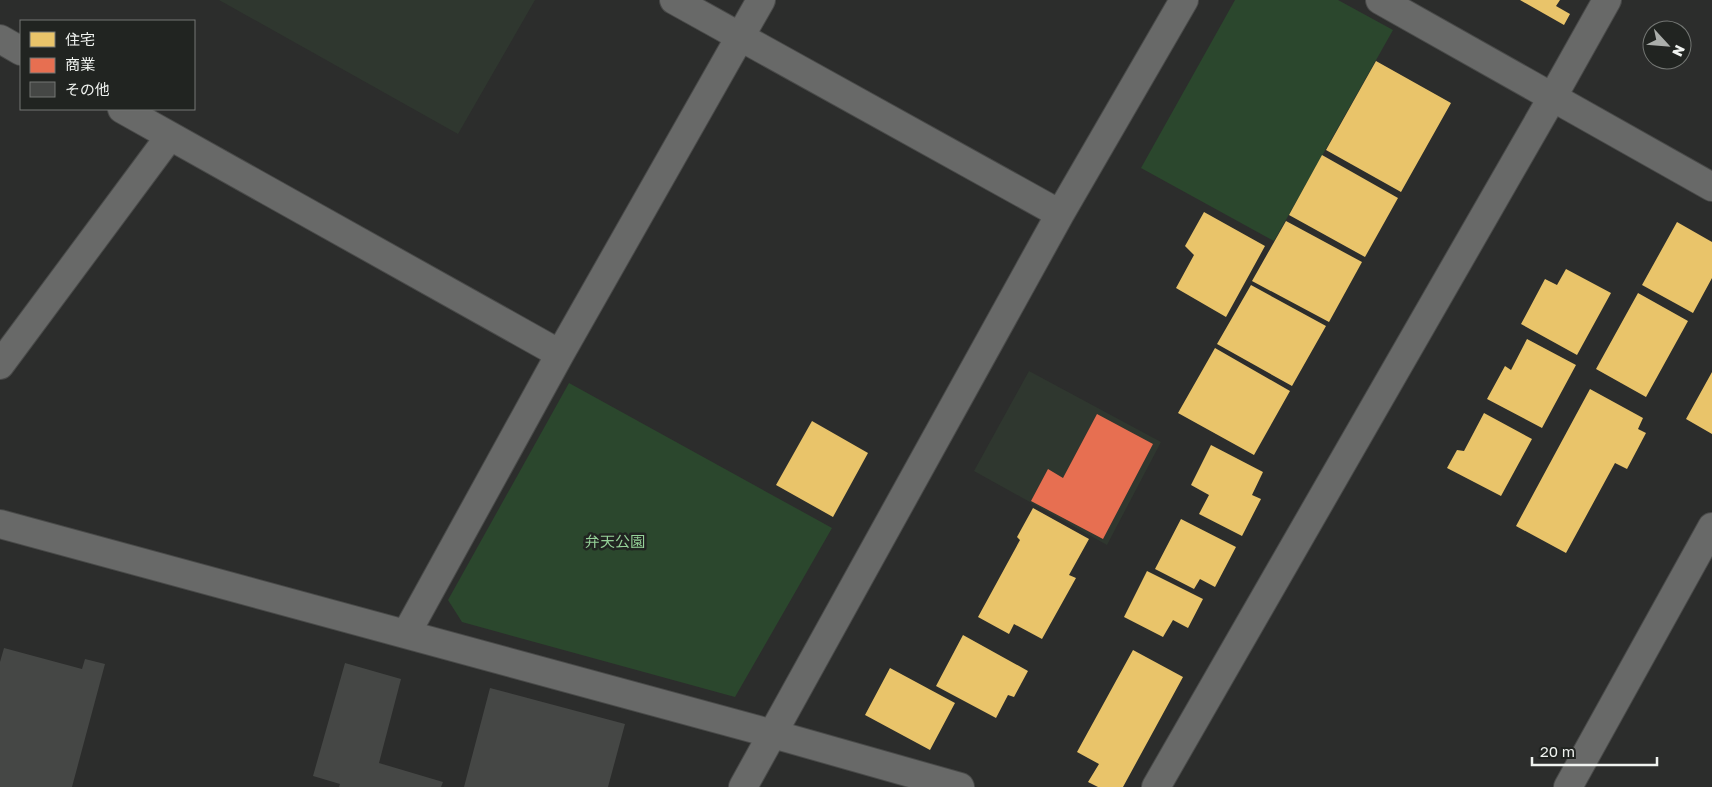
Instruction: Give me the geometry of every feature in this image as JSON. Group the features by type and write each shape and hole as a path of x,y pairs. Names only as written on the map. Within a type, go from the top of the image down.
{"street":[{"path":"674,0 1060,214"},
{"path":"406,634 560,354 761,0"},
{"path":"743,787 1060,214 1184,0"},
{"path":"1380,0 1712,186"},
{"path":"1156,787 1607,0"},
{"path":"0,39 20,50"},
{"path":"124,110 560,354"},
{"path":"0,365 170,136"},
{"path":"0,524 773,734 960,787"},
{"path":"1568,787 1703,562 1712,526"}],"shaded area":[{"path":"219,0 535,0 458,134"},
{"path":"1029,371 1161,442 1107,545 974,471"}],"green space":[{"path":"1235,0 1338,0 1393,30 1274,241 1141,168"},
{"name":"弁天公園","path":"569,383 832,528 735,697 462,622 448,600"}],"building: 住宅":[{"path":"1520,0 1560,0 1556,6 1570,14 1564,25"},
{"path":"1376,61 1451,103 1401,192 1326,150"},
{"path":"1322,155 1398,198 1365,257 1289,215"},
{"path":"1204,212 1265,246 1226,317 1176,288 1194,255 1185,246"},
{"path":"1286,221 1362,262 1329,322 1252,281"},
{"path":"1677,222 1712,242 1712,278 1693,313 1642,285"},
{"path":"1566,269 1611,293 1577,355 1521,324 1545,279 1557,285"},
{"path":"1251,285 1326,326 1292,386 1217,344"},
{"path":"1638,293 1688,321 1646,397 1596,369"},
{"path":"1527,339 1576,365 1542,428 1487,399 1505,366 1511,370"},
{"path":"1215,348 1290,391 1254,455 1178,413"},
{"path":"1712,372 1712,434 1686,419"},
{"path":"1590,389 1643,418 1638,429 1646,433 1627,469 1615,463 1566,553 1516,526"},
{"path":"1484,413 1532,439 1501,496 1447,468 1457,450 1464,451"},
{"path":"812,421 868,453 833,517 776,485"},
{"path":"1211,445 1263,472 1252,495 1261,499 1242,536 1199,514 1209,495 1191,485"},
{"path":"1033,508 1089,539 1069,575 1076,578 1042,639 1014,624 1009,634 978,617 1020,540 1017,537"},
{"path":"1181,519 1236,547 1215,587 1200,579 1194,589 1155,569"},
{"path":"1147,571 1203,599 1188,628 1173,620 1163,637 1124,617"},
{"path":"963,635 1028,671 1014,697 1008,695 996,718 936,686"},
{"path":"1133,650 1183,677 1123,787 1098,787 1088,782 1099,764 1077,752"},
{"path":"890,668 955,703 930,750 865,715"}],"building: 商業":[{"path":"1097,414 1153,444 1103,539 1031,501 1048,469 1063,478"}],"building: その他":[{"path":"4,648 82,669 85,659 105,664 72,787 0,787 0,662"},
{"path":"345,663 401,679 379,763 443,782 441,787 339,787 340,784 313,776"},
{"path":"490,688 625,724 608,787 464,787"}]}
